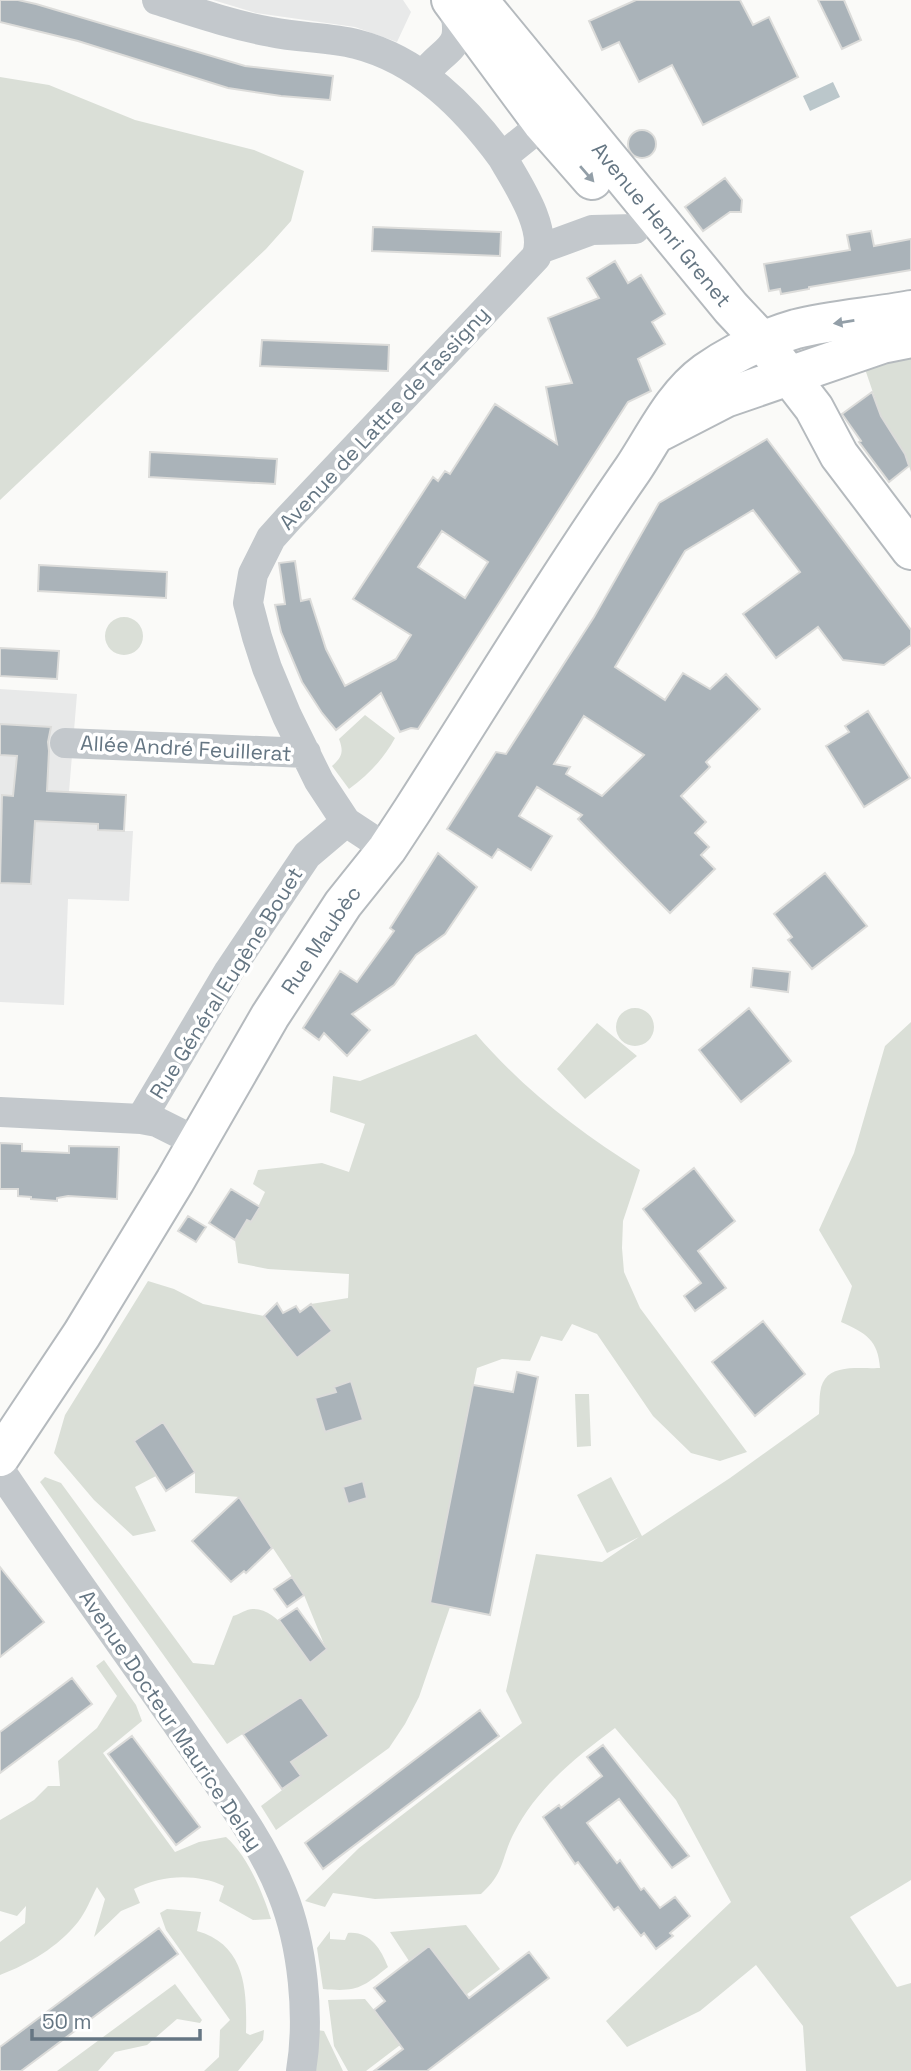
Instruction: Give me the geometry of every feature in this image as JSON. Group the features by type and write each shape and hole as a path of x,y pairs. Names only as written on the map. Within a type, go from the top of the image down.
{"main road":[{"name":"Avenue Henri Grenet","path":"460,1 554,115 731,308 751,347"},
{"name":"Avenue Henri Grenet","path":"554,115 635,229 751,347"},
{"name":"Rue Maubèc","path":"0,1457 82,1334 270,1016 343,904 387,849 674,404 704,373 751,347 797,329 911,310"},
{"name":"Rue Maubèc","path":"657,433 725,398 881,344 911,338"},
{"path":"751,347 778,381 796,422 839,455 911,550"}],"street":[{"path":"157,0 237,25 355,44 383,53 424,75 448,94 502,157 532,213 540,249 592,230 635,229"},
{"path":"424,75 450,51 458,36 460,1"},
{"path":"502,157 554,115"},
{"name":"Avenue de Lattre de Tassigny","path":"387,849 346,822 319,781 287,716 267,667 248,603 253,575 271,538 536,257 540,249"},
{"name":"Allée André Feuillerat","path":"65,743 306,753"},
{"name":"Rue Général Eugène Bouet","path":"141,1119 224,980 307,855 346,822"},
{"path":"0,1112 141,1119 157,1122 197,1142"},
{"name":"Avenue Docteur Maurice Delay","path":"0,1470 183,1732 259,1847 282,1894 293,1925 304,2020 305,2045 301,2071"}],"shaded area":[{"path":"213,0 403,0 411,12 397,42 355,27 256,13"},
{"path":"0,77 49,85 135,120 254,150 304,171 291,221 266,249 0,500"},
{"path":"833,82 840,97 810,111 803,96"},
{"path":"911,348 911,472 905,454 881,416 865,369"},
{"path":"124,617 137,623 143,636 137,649 124,655 111,649 105,636 111,623"},
{"path":"0,689 77,694 69,792 126,795 124,831 133,831 129,901 68,899 64,1005 0,1002"},
{"path":"365,715 395,738 375,766 349,789 332,766 341,754 339,739"},
{"path":"635,1008 649,1013 654,1027 649,1041 635,1046 621,1041 616,1027 621,1013"},
{"path":"911,1022 911,1880 850,1917 897,1987 911,1983 911,2071 806,2071 803,2026 756,1965 700,2011 627,2047 606,2021 731,1902 676,1800 615,1728 558,1775 534,1802 514,1833 495,1879 481,1894 375,1899 333,1893 325,1907 305,1901 359,1848 522,1723 506,1691 536,1554 602,1562 639,1537 607,1553 577,1495 611,1477 642,1536 730,1478 819,1414 821,1387 830,1374 843,1369 880,1368 877,1351 869,1339 841,1322 852,1286 819,1230 854,1153 885,1046"},
{"path":"597,1023 637,1056 585,1099 557,1069"},
{"path":"476,1034 532,1091 595,1140 640,1170 623,1221 624,1272 640,1308 747,1452 720,1461 691,1453 653,1416 597,1334 572,1324 562,1341 541,1336 530,1361 502,1359 477,1368 430,1602 450,1607 419,1697 389,1748 276,1830 261,1806 301,1776 291,1762 329,1735 301,1697 227,1744 40,1482 45,1477 61,1483 193,1663 214,1665 233,1616 252,1609 272,1615 293,1638 310,1663 326,1649 304,1595 239,1497 195,1493 195,1472 163,1422 134,1441 156,1476 135,1487 156,1531 133,1536 94,1500 54,1453 65,1415 148,1281 174,1289 203,1304 264,1316 297,1357 311,1304 348,1298 349,1274 268,1269 238,1263 235,1240 247,1220 251,1222 265,1192 253,1184 258,1170 322,1163 349,1172 365,1124 330,1112 333,1076 360,1081"},
{"path":"575,1394 589,1394 591,1446 577,1447"},
{"path":"104,1660 136,1705 142,1721 103,1753 175,1852 199,1842 226,1837 247,1864 259,1886 271,1919 253,1920 219,1901 224,1886 202,1879 167,1878 134,1889 140,1903 121,1911 94,1937 105,1899 97,1887 81,1918 70,1931 32,1960 0,1975 0,1942 25,1923 26,1906 17,1916 0,1911 0,1820 34,1800 48,1786 60,1786 58,1761 97,1728 117,1696 96,1666"},
{"path":"167,1909 201,1912 197,1931 225,1947 240,1971 246,2001 246,2033 250,2035 264,2030 263,2040 238,2071 204,2071 219,2057 220,2030 230,2020 166,1930 160,1913"},
{"path":"466,1925 500,1969 366,2071 348,2071 334,2046 328,2000 365,1999 384,2022 449,1972 429,1946 409,1961 390,1932"},
{"path":"330,1931 330,1939 345,1940 348,1933 368,1938 374,1942 388,1967 358,1987 344,1990 323,1989 317,1948"},
{"path":"175,1984 202,2020 200,2023 177,2019 147,2045 115,2052 98,2071 57,2071"},
{"path":"317,2030 324,2031 343,2071 316,2071"}],"building":[{"path":"0,0 36,4 245,66 333,76 330,100 228,88 78,41 0,22"},
{"path":"636,0 740,0 753,25 769,17 798,77 703,125 672,65 639,82 619,42 602,50 589,21"},
{"path":"818,0 844,0 861,40 842,49"},
{"path":"642,130 652,134 656,144 652,154 642,158 632,154 628,144 632,134"},
{"path":"725,178 742,200 741,212 730,212 703,231 685,207"},
{"path":"373,227 501,232 500,256 372,251"},
{"path":"871,231 874,246 911,239 911,270 781,294 780,289 769,291 764,264 850,250 847,235"},
{"path":"615,261 628,283 641,275 665,314 652,322 665,344 638,359 651,391 628,402 418,729 411,728 400,732 381,693 336,730 302,682 281,632 275,605 285,604 279,563 295,561 301,601 310,599 326,649 345,686 396,659 411,635 353,599 433,477 438,481 445,471 450,474 495,404 557,444 546,387 572,383 548,318 599,298 587,278","holes":["442,531 488,562 465,598 418,567"]},
{"path":"262,340 389,345 388,371 260,366"},
{"path":"872,392 881,416 905,454 909,466 889,482 842,414"},
{"path":"767,439 911,630 911,645 884,665 843,660 818,627 776,658 743,614 800,572 753,510 685,551 615,667 665,700 683,673 710,689 726,674 760,709 706,762 710,767 681,796 706,822 695,833 709,847 701,855 715,869 670,913 578,819 582,815 537,787 519,816 552,836 531,870 498,849 492,858 447,829 496,752 506,754 594,617 659,503","holes":["584,716 644,755 602,796 566,774 570,767 554,764"]},
{"path":"150,452 277,459 275,484 149,477"},
{"path":"39,565 167,572 166,598 38,591"},
{"path":"0,648 59,651 57,679 0,676"},
{"path":"868,711 910,778 864,807 826,746 849,732 845,726"},
{"path":"0,724 51,727 47,791 126,795 124,831 98,830 98,824 35,821 31,884 0,883 2,795 13,796 17,756 0,755"},
{"path":"438,853 477,887 445,934 416,955 394,985 352,1014 370,1030 347,1056 324,1033 319,1040 303,1028 340,971 357,982 394,931 390,928"},
{"path":"825,873 867,926 812,969 788,940 792,937 774,914"},
{"path":"753,968 790,972 788,992 751,987"},
{"path":"749,1008 791,1061 741,1102 699,1050"},
{"path":"0,1143 22,1144 22,1151 69,1153 69,1146 119,1147 117,1199 68,1196 57,1198 57,1201 31,1199 18,1196 18,1189 0,1189"},
{"path":"694,1168 735,1221 698,1251 726,1288 695,1311 684,1296 701,1283 643,1209"},
{"path":"231,1189 260,1207 251,1222 247,1220 235,1240 209,1223"},
{"path":"188,1216 206,1227 196,1242 178,1231"},
{"path":"277,1303 283,1313 296,1306 300,1312 311,1304 332,1331 297,1358 264,1316"},
{"path":"763,1321 805,1374 755,1416 712,1362"},
{"path":"517,1372 538,1377 490,1615 430,1603 473,1385 513,1392"},
{"path":"351,1381 363,1420 325,1432 315,1398 336,1392 334,1387"},
{"path":"163,1422 195,1472 166,1491 134,1441"},
{"path":"363,1481 367,1498 348,1504 343,1487"},
{"path":"239,1497 272,1548 246,1573 244,1571 231,1582 192,1541"},
{"path":"0,1567 44,1622 0,1657"},
{"path":"292,1577 304,1595 287,1607 274,1589"},
{"path":"297,1608 327,1649 310,1663 279,1620"},
{"path":"72,1678 92,1704 0,1773 0,1732"},
{"path":"301,1697 329,1736 291,1762 301,1776 282,1789 243,1734"},
{"path":"480,1710 499,1736 323,1869 305,1843"},
{"path":"132,1736 200,1827 176,1845 108,1754"},
{"path":"603,1745 689,1856 672,1868 619,1799 587,1823 617,1863 620,1860 641,1890 644,1888 660,1908 675,1897 690,1916 670,1933 673,1936 656,1949 644,1933 641,1936 618,1907 614,1910 578,1862 575,1864 543,1817 559,1805 561,1808 602,1776 587,1757"},
{"path":"159,1928 178,1954 21,2071 0,2071 0,2047"},
{"path":"429,1946 469,1998 529,1952 549,1978 427,2071 374,2071 403,2049 374,2010 385,2001 374,1988"}]}
